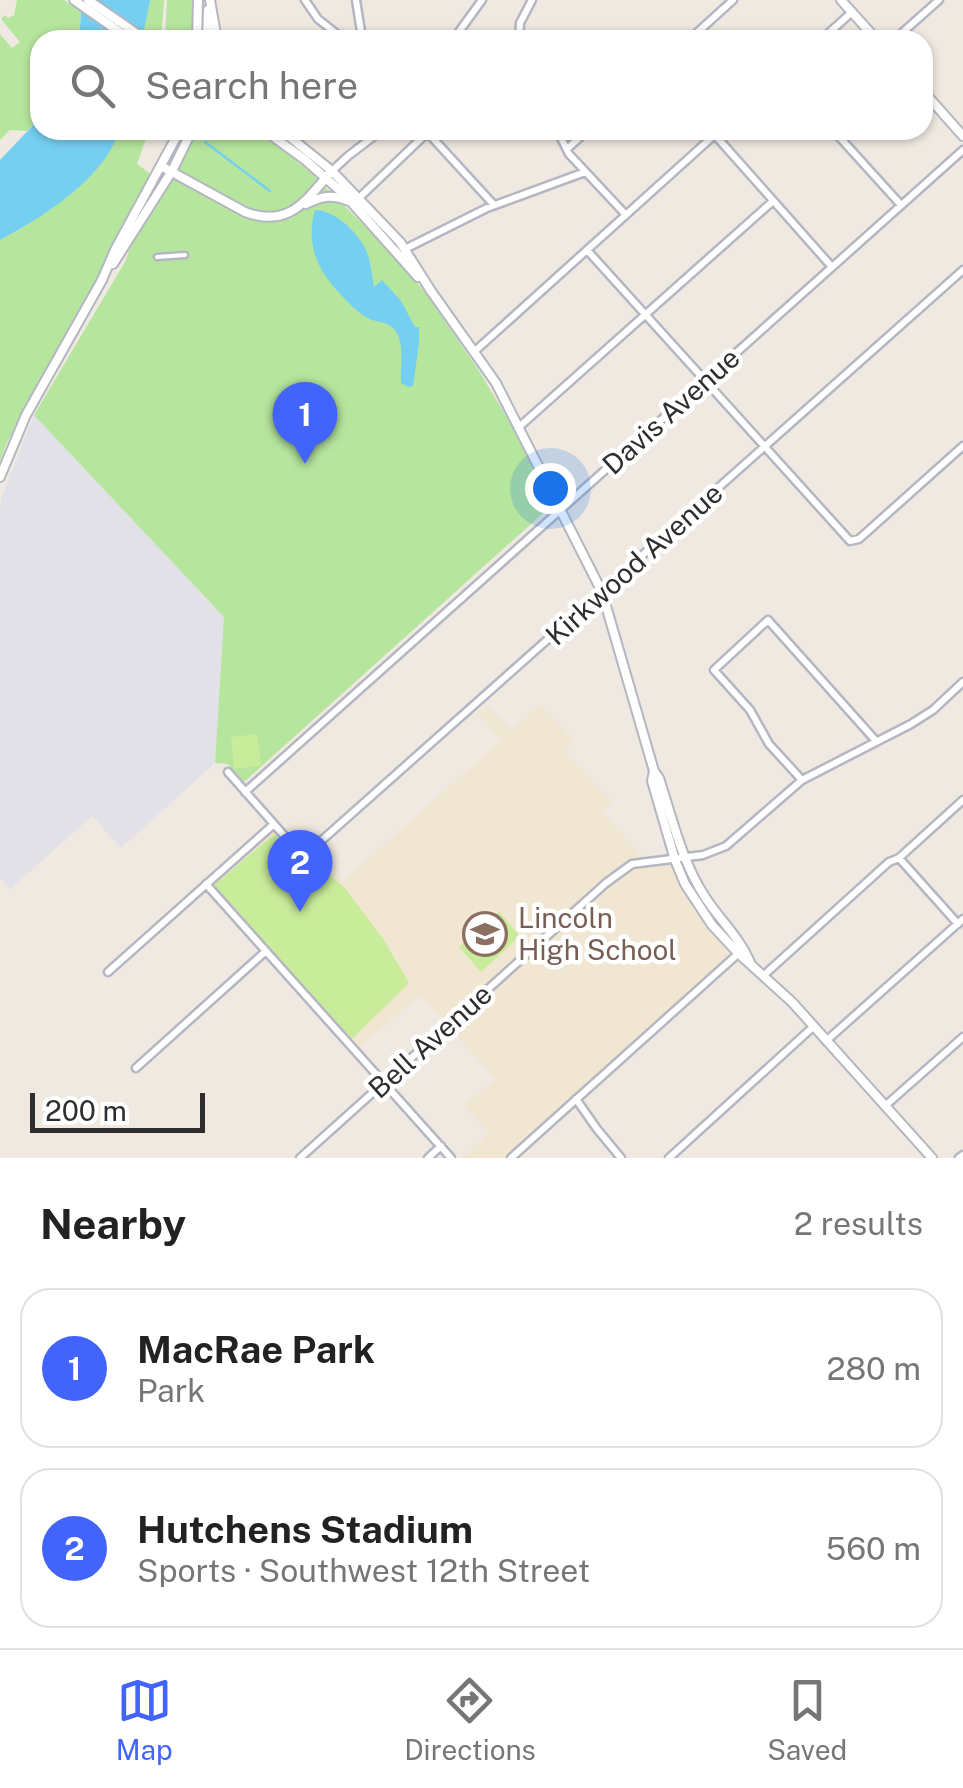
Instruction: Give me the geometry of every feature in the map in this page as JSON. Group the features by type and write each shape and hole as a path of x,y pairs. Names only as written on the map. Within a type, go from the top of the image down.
{"main road":[{"path":"74,0 117,30"},
{"path":"88,0 132,30"},
{"path":"197,30 198,0"},
{"path":"208,30 209,0"},
{"path":"209,0 215,30"},
{"path":"841,0 868,30"},
{"path":"933,102 963,136"},
{"path":"102,280 175,140"},
{"path":"0,477 26,415 187,140"},
{"path":"279,140 360,197 406,249 431,291"},
{"path":"293,140 362,213"},
{"path":"161,166 253,215 274,216 318,198 337,196 352,202 431,291 496,383 602,592 654,771 652,781 698,905 712,925 814,1026 932,1158"},
{"path":"302,206 329,174"}],"street":[{"path":"305,0 330,30"},
{"path":"356,0 361,30"},
{"path":"460,30 482,0"},
{"path":"520,30 532,0"},
{"path":"699,30 733,0"},
{"path":"905,30 939,0"},
{"path":"832,30 852,12"},
{"path":"329,174 370,140"},
{"path":"360,197 420,140"},
{"path":"437,140 494,205"},
{"path":"562,140 566,150 626,215"},
{"path":"566,150 577,140"},
{"path":"475,350 709,140"},
{"path":"723,140 832,267"},
{"path":"842,140 901,205"},
{"name":"Davis Avenue","path":"244,792 963,150"},
{"path":"406,249 494,205 585,172"},
{"path":"519,427 773,201"},
{"path":"587,250 850,541 859,539 963,446"},
{"path":"157,258 185,255"},
{"name":"Kirkwood Avenue","path":"274,824 303,857 963,270"},
{"path":"802,780 770,744 750,710 714,670 768,620 876,742"},
{"name":"Bell Avenue","path":"300,1158 606,882 632,864 680,859 726,846 802,780 933,710 963,682"},
{"path":"108,972 274,824 228,772"},
{"path":"764,975 963,800"},
{"path":"826,1040 960,921 898,858"},
{"path":"206,884 452,1158"},
{"path":"136,1068 266,951"},
{"path":"511,1158 741,951"},
{"path":"669,1158 814,1026"},
{"path":"885,1106 963,1037"},
{"path":"576,1099 621,1158"},
{"path":"428,1158 441,1146"}],"shaded area":[{"path":"34,415 224,617 215,763 121,848 92,816 10,889 0,878 0,509"},
{"name":"Lincoln High School","path":"540,704 575,741 564,751 612,801 602,812 647,862 675,860 685,884 738,953 552,1121 504,1158 462,1158 489,1133 464,1105 496,1079 420,995 359,1047 206,884 274,824 304,867 318,855 343,881 501,741 478,713 487,705 512,730"}],"green space":[{"path":"17,0 64,0 81,12 80,30 30,30 30,128 10,130 0,140 0,34 12,48 20,42 1,19 14,15"},
{"path":"150,0 164,0 162,30 143,30"},
{"path":"167,0 194,0 193,30 166,30"},
{"path":"115,140 145,140 137,164 152,175 0,461 0,239 78,188"},
{"path":"190,140 268,140 312,174 425,292 509,421 551,506 244,782 228,764 215,763 224,617 34,415"},
{"path":"257,734 261,766 234,769 231,737"},
{"path":"274,834 304,865 311,859 344,887 382,937 409,983 351,1040 213,886"},
{"path":"499,912 520,936 481,972 459,947"}],"water":[{"path":"82,0 150,0 144,30 80,30"},
{"path":"30,128 30,140 115,140 101,164 70,195 0,240 0,160"},
{"path":"315,210 331,214 354,232 368,255 374,287 382,280 401,301 415,327 419,327 413,386 401,383 401,346 395,330 356,310 320,267 312,235"}],"waterway":[{"path":"205,142 270,191"}],"place":[{"name":"MacRae Park","path":"305,464"},
{"name":"Hutchens Stadium","path":"300,912"},
{"name":"Lincoln High School","path":"485,934"}]}
